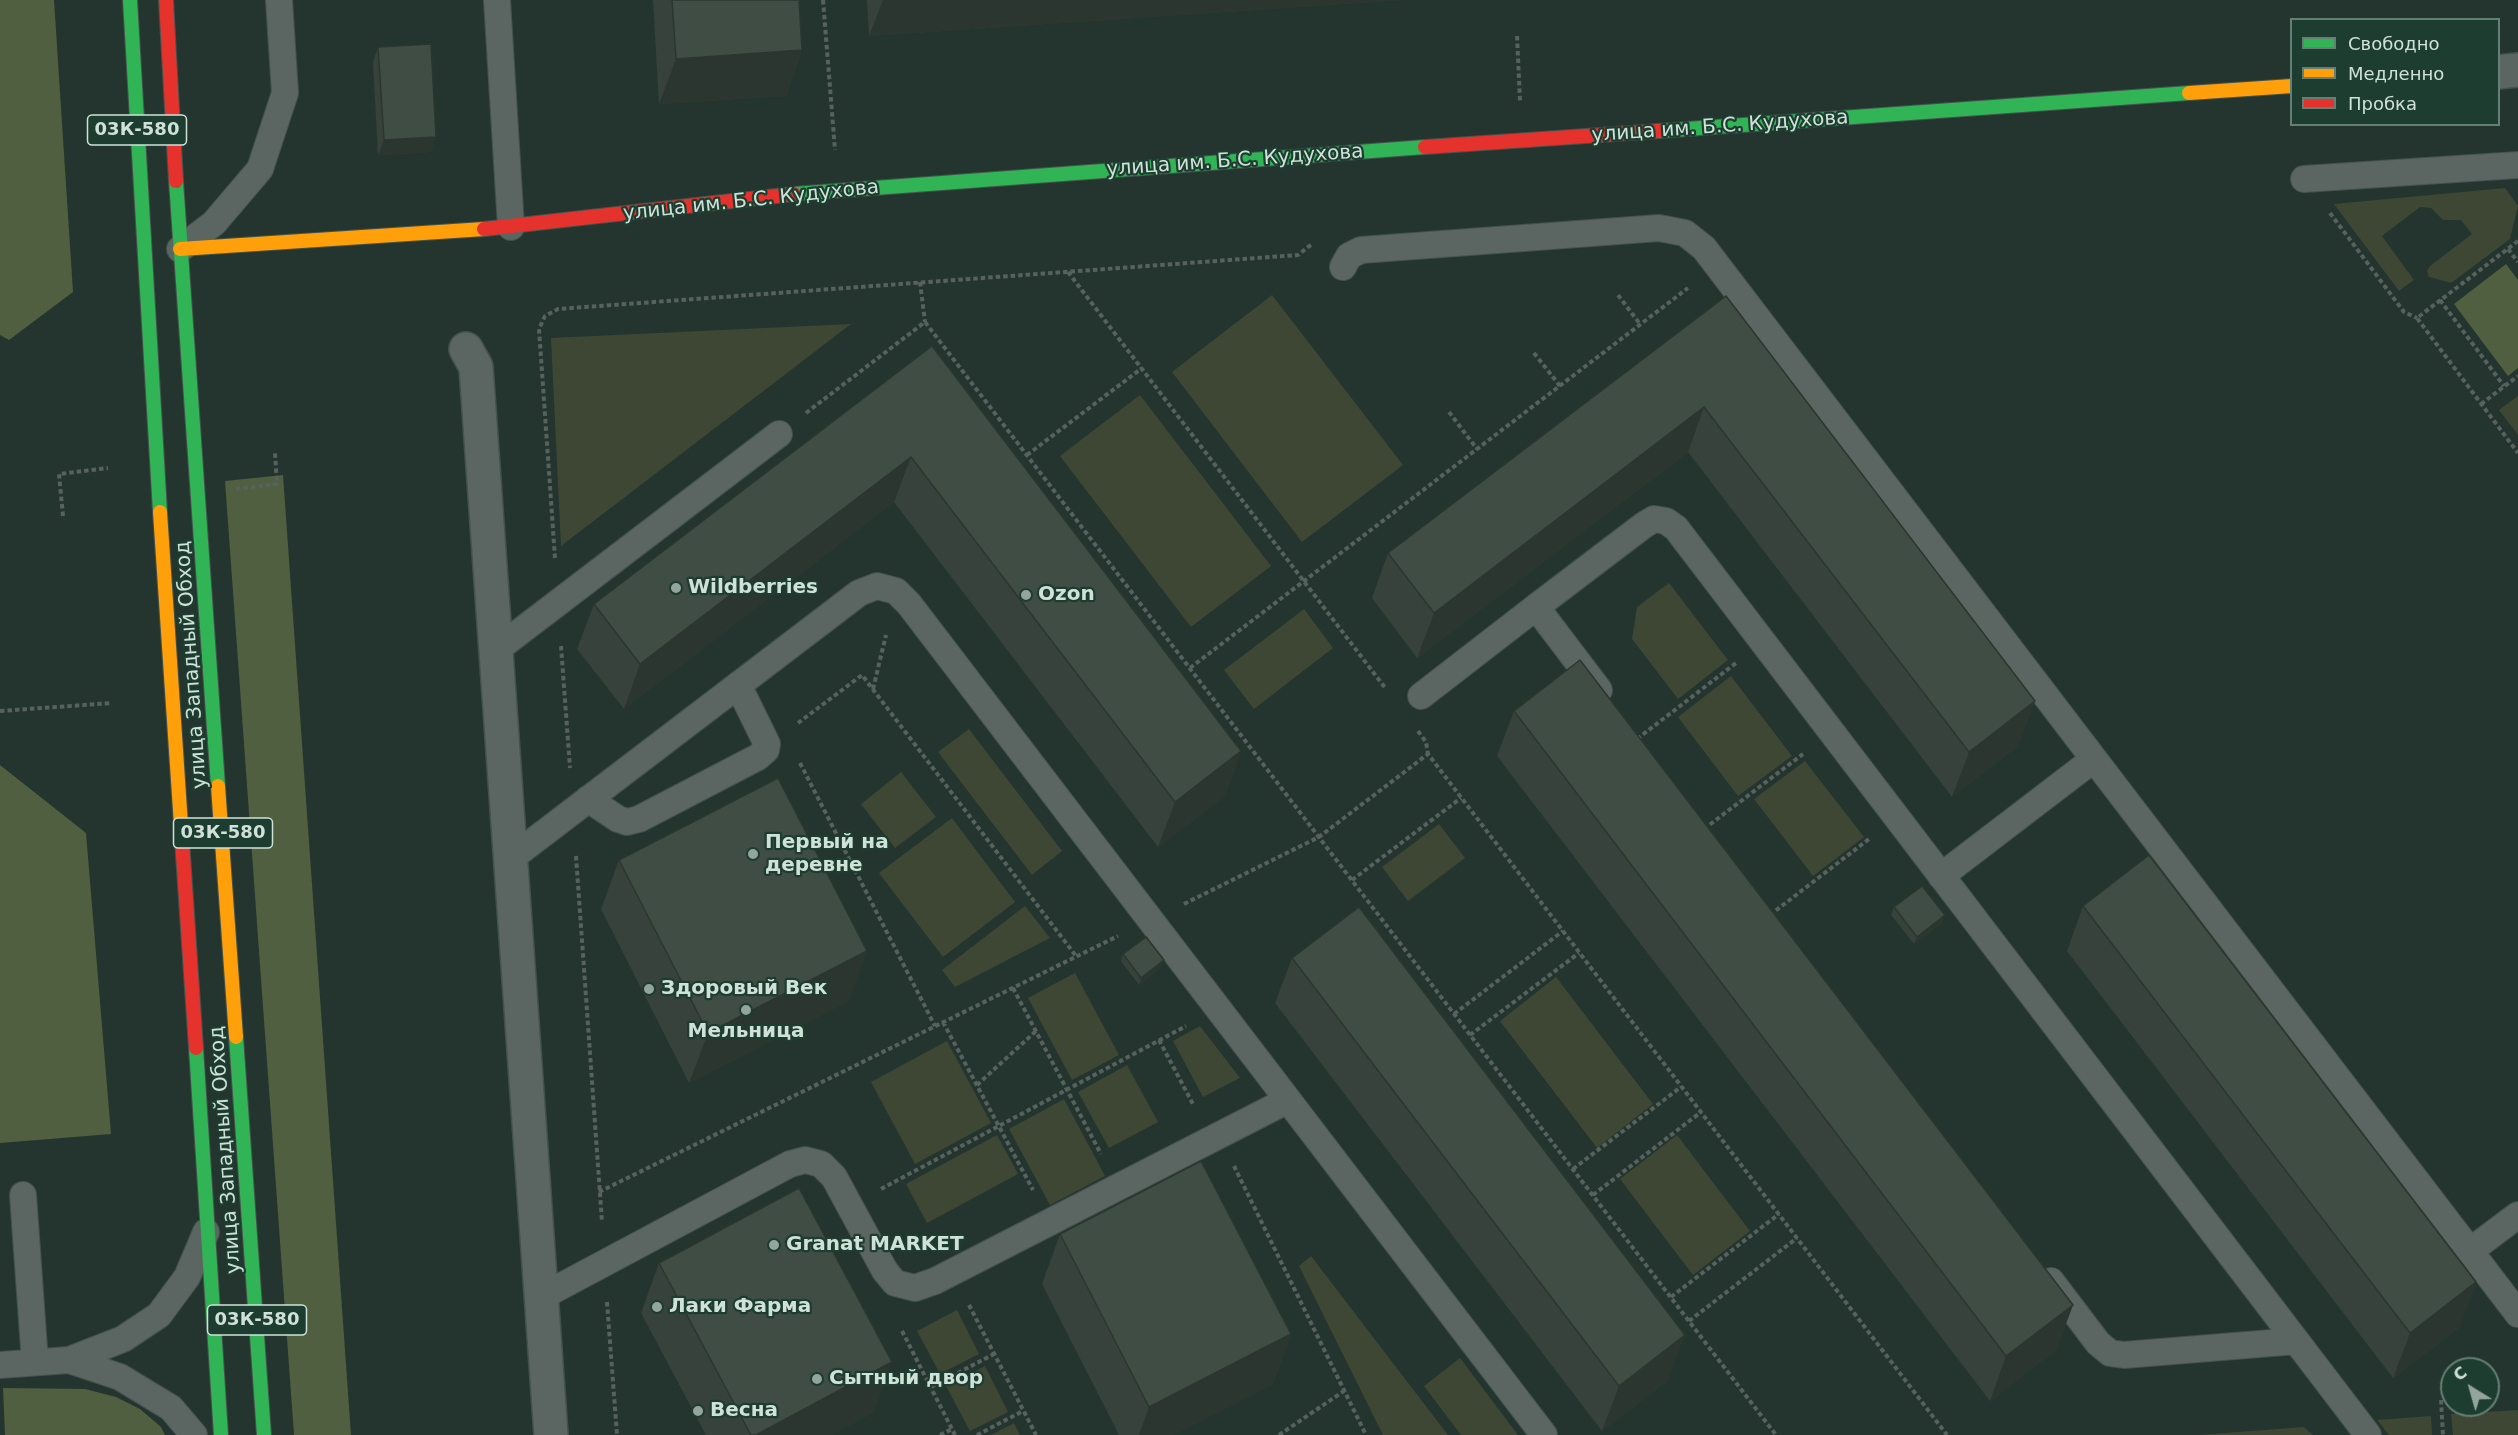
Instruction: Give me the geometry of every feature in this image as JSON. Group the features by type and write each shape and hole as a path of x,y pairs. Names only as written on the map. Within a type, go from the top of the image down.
{"main road":[{"name":"улица Западный Обход","path":"130,0 155,439 221,1435"},
{"name":"улица Западный Обход","path":"166,0 180,249 264,1435"},
{"name":"улица им. Б.С. Кудухова","path":"180,249 511,227 838,189 2290,86"}],"street":[{"path":"2500,72 2518,70"},
{"path":"466,349 476,367 551,1435"}],"lane":[{"path":"180,249 214,223 260,169 285,93 279,0"},
{"path":"497,0 511,227"},
{"path":"2304,179 2518,165"},
{"path":"1343,267 1349,256 1361,250 1659,228 1685,233 1704,248 2518,1314"},
{"path":"496,650 779,434"},
{"path":"1421,696 1644,525 1654,519 1666,521 1676,528 2368,1435"},
{"path":"510,859 859,593 877,586 897,591 1544,1435"},
{"path":"1536,607 1616,711"},
{"path":"738,685 767,744 775,740"},
{"path":"580,805 627,822 639,819 758,757 775,740"},
{"path":"1941,876 2094,759"},
{"path":"541,1298 790,1164 805,1160 821,1164 834,1177 885,1271 895,1283 915,1288 934,1281 1288,1100"},
{"path":"23,1195 35,1362"},
{"path":"2470,1251 2518,1215"},
{"path":"0,1365 69,1360 123,1339 159,1315 187,1277 206,1231"},
{"path":"2036,1262 2098,1343 2110,1353 2124,1355 2296,1341"},
{"path":"69,1360 120,1377 171,1408 194,1435"}],"path":[{"path":"823,0 838,189"},
{"path":"1517,36 1521,141"},
{"path":"2304,179 2404,312 2417,318 2518,453"},
{"path":"617,1435 599,1192 580,805 558,602 539,329 545,316 558,309 1298,255 1317,240"},
{"path":"2417,318 2518,241"},
{"path":"2508,249 2518,262"},
{"path":"1190,668 1718,266"},
{"path":"1068,272 1393,698"},
{"path":"920,282 925,322 1776,1435"},
{"path":"1618,295 1640,324"},
{"path":"2440,300 2504,386"},
{"path":"779,434 925,322"},
{"path":"1534,353 1560,386"},
{"path":"1027,455 1142,368"},
{"path":"2481,404 2518,376"},
{"path":"1449,412 1477,449"},
{"path":"234,489 277,484 275,453"},
{"path":"63,516 59,474 108,468"},
{"path":"873,690 897,591"},
{"path":"1629,745 1763,643"},
{"path":"935,1026 775,740 862,675 1077,956"},
{"path":"0,711 112,703"},
{"path":"1414,726 1426,742 1428,754 1461,798 1947,1435"},
{"path":"1697,834 1831,732"},
{"path":"599,1192 1319,837 1428,754"},
{"path":"1352,880 1461,798"},
{"path":"1763,920 1897,818"},
{"path":"1454,1014 1563,931"},
{"path":"1470,1035 1579,953"},
{"path":"1013,988 1119,1186"},
{"path":"849,1206 1218,1008"},
{"path":"943,1022 1050,1222"},
{"path":"977,1085 1036,1031"},
{"path":"1159,1040 1212,1139"},
{"path":"1573,1169 1681,1087"},
{"path":"1593,1195 1701,1112"},
{"path":"1232,1161 1366,1435"},
{"path":"1671,1297 1779,1214"},
{"path":"1689,1321 1797,1238"},
{"path":"965,1298 1036,1435"},
{"path":"902,1331 955,1435"},
{"path":"931,1387 994,1354"},
{"path":"1279,1435 1344,1390"},
{"path":"977,1435 1023,1412"},
{"path":"2442,1417 2444,1435"},
{"path":"940,1435 952,1429"}],"green space":[{"path":"0,0 54,0 73,292 9,340 0,335"},
{"path":"2505,188 2518,206 2510,239 2451,283 2429,277 2427,271 2430,266 2472,234 2461,220 2443,220 2431,208 2420,207 2382,236 2414,280 2399,291 2334,204"},
{"path":"2506,264 2518,280 2518,368 2508,376 2454,304"},
{"path":"1272,295 1403,465 1302,542 1172,372"},
{"path":"851,324 561,546 551,338"},
{"path":"1140,395 1271,566 1191,627 1060,456"},
{"path":"2518,396 2518,435 2499,410"},
{"path":"283,475 351,1435 294,1435 225,481"},
{"path":"1669,583 1728,660 1678,699 1632,639 1637,607"},
{"path":"1304,609 1333,648 1254,709 1224,670"},
{"path":"1731,676 1792,756 1738,796 1678,717"},
{"path":"969,729 1062,851 1032,875 938,752"},
{"path":"1805,761 1864,837 1813,876 1754,799"},
{"path":"0,765 86,833 111,1134 0,1143"},
{"path":"901,772 936,817 895,848 861,804"},
{"path":"952,818 1015,902 943,957 879,873"},
{"path":"1439,824 1465,858 1408,901 1382,867"},
{"path":"1025,906 1050,938 955,987 942,970"},
{"path":"1075,973 1119,1055 1072,1080 1028,998"},
{"path":"1556,977 1653,1104 1597,1148 1500,1021"},
{"path":"1200,1026 1240,1078 1203,1097 1173,1041"},
{"path":"947,1041 991,1123 915,1164 871,1082"},
{"path":"1127,1065 1158,1122 1109,1148 1078,1092"},
{"path":"1064,1099 1105,1176 1050,1205 1009,1129"},
{"path":"997,1135 1018,1174 927,1223 906,1184"},
{"path":"1677,1135 1750,1231 1693,1275 1620,1179"},
{"path":"1311,1256 1448,1435 1383,1435 1299,1266"},
{"path":"957,1310 979,1354 940,1374 917,1331"},
{"path":"1460,1358 1518,1435 1461,1435 1424,1386"},
{"path":"985,1366 1008,1412 970,1431 946,1386"},
{"path":"3,1388 85,1389 116,1397 140,1409 161,1427 165,1435 5,1435"},
{"path":"2518,1410 2518,1435 2453,1435 2451,1417 2500,1417 2500,1411"},
{"path":"2431,1416 2432,1435 2389,1435 2377,1420"},
{"path":"1014,1423 1020,1435 991,1435"},
{"path":"2304,1427 2313,1435 2199,1435"}],"building":[{"path":"672,0 799,0 802,50 676,59"},
{"path":"431,44 436,137 384,140 378,47"},
{"path":"1726,296 2035,701 1969,752 1704,407 1434,613 1388,553"},
{"path":"932,346 1241,751 1175,802 911,457 640,664 594,604"},
{"path":"1580,660 2073,1305 2006,1356 1514,711"},
{"path":"778,778 867,951 708,1033 619,860"},
{"path":"2149,855 2476,1282 2410,1333 2083,906"},
{"path":"1922,886 1945,915 1917,937 1894,907"},
{"path":"1359,907 1685,1335 1619,1386 1292,958"},
{"path":"1146,937 1164,960 1141,978 1123,954"},
{"path":"1201,1161 1291,1334 1149,1407 1060,1234"},
{"path":"799,1188 892,1362 756,1435 751,1435 659,1263"}],"traffic: fast":[{"path":"130,0 160,512"},
{"path":"1659,131 2189,93"},
{"path":"794,194 1425,147"},
{"path":"176,181 218,786"},
{"path":"236,1037 264,1435"},
{"path":"196,1048 221,1435"}],"traffic: slow":[{"path":"2189,93 2290,86"},
{"path":"180,249 484,229"},
{"path":"160,512 182,840"},
{"path":"218,786 236,1037"}],"traffic: jam":[{"path":"166,0 176,181"},
{"path":"1425,147 1659,131"},
{"path":"484,229 794,194"},
{"path":"182,840 196,1048"}],"place":[{"name":"Wildberries","path":"676,588"},
{"name":"Ozon","path":"1026,595"},
{"name":"Первый на деревне","path":"753,854"},
{"name":"Здоровый Век","path":"649,989"},
{"name":"Мельница","path":"746,1010"},
{"name":"Granat MARKET","path":"774,1245"},
{"name":"Лаки Фарма","path":"657,1307"},
{"name":"Сытный двор","path":"817,1379"},
{"name":"Весна","path":"698,1411"}]}
